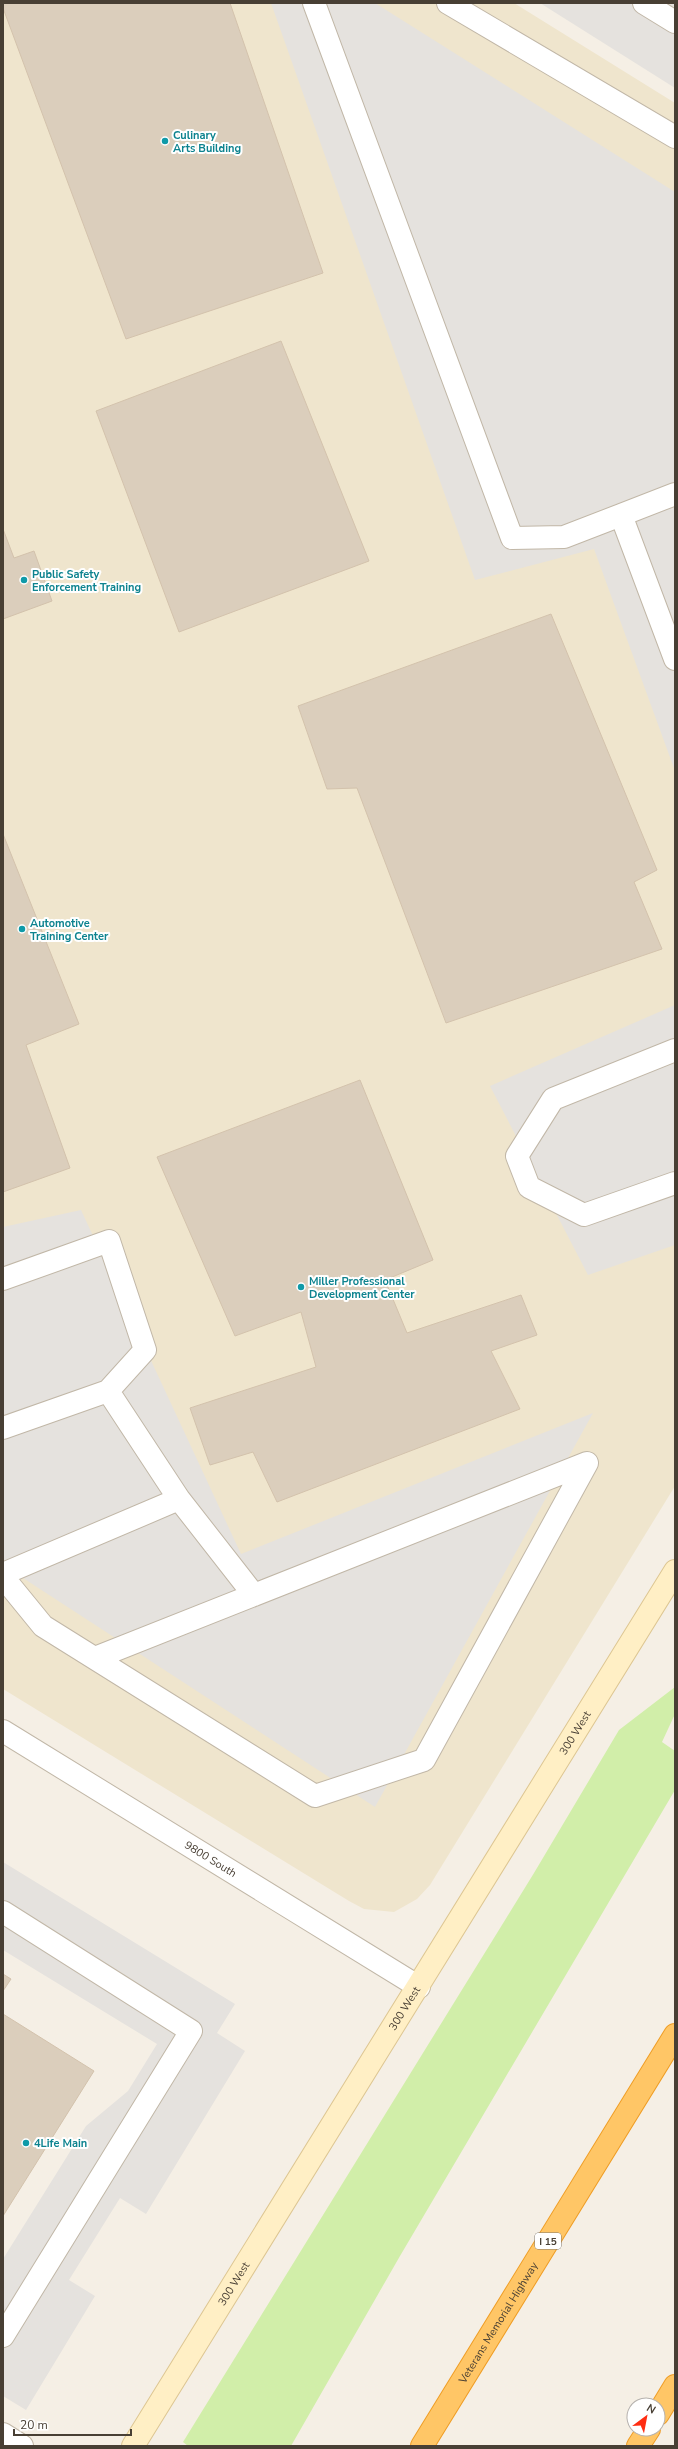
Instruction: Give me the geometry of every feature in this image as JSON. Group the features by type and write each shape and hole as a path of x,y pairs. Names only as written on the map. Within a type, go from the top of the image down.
{"highway":[{"name":"Veterans Memorial Highway","path":"422,2446 675,2035"},
{"path":"666,2401 675,2386"},
{"path":"638,2446 644,2437"}],"street":[{"path":"314,3 512,538 564,537 675,494"},
{"path":"448,3 675,137"},
{"path":"644,3 675,22"},
{"path":"621,515 675,659"},
{"path":"675,1050 553,1099 517,1156 529,1187 584,1215 675,1183"},
{"path":"3,1279 109,1241 145,1350 108,1390 3,1428"},
{"path":"108,1390 179,1499 254,1595"},
{"path":"95,1658 587,1463 424,1760 315,1796 43,1626 3,1575 179,1499"},
{"name":"300 West","path":"133,2446 419,1987 675,1571"},
{"name":"9800 South","path":"3,1731 419,1987"},
{"path":"3,1912 191,2031 3,2336"},
{"path":"3,2434 22,2446"}],"shaded area":[{"path":"3,3 514,3 675,103 675,1486 430,1885 417,1899 394,1912 364,1909 349,1901 3,1689"},
{"path":"271,3 375,3 675,192 675,771 594,549 475,580"},
{"path":"540,3 675,3 675,88"},
{"path":"675,1005 675,1245 588,1275 490,1086"},
{"path":"81,1210 241,1554 593,1413 375,1807 3,1565 3,1227"},
{"path":"3,1862 235,2004 217,2033 245,2051 146,2214 120,2198 69,2280 95,2296 26,2410 3,2396 3,2259 86,2126 128,2091 157,2044 3,1950"}],"green space":[{"path":"675,1687 675,1714 662,1742 675,1751 675,1790 400,2256 291,2446 188,2446 183,2442 534,1873 619,1730"}],"building":[{"name":"Culinary Arts Building","path":"3,3 230,3 323,273 126,339 3,8"},
{"path":"281,341 369,561 179,632 96,411"},
{"name":"Public Safety Enforcement Training","path":"3,529 14,558 34,551 52,601 3,619"},
{"path":"551,614 657,870 634,882 662,949 446,1023 357,788 327,789 298,706"},
{"name":"Automotive Training Center","path":"3,834 79,1024 26,1045 70,1168 3,1192"},
{"name":"Miller Professional Development Center","path":"360,1080 433,1260 385,1280 407,1333 521,1295 537,1335 491,1351 520,1409 277,1502 253,1452 210,1465 190,1408 316,1367 301,1312 235,1336 157,1157"},
{"path":"3,1974 11,1979 3,1991"},
{"name":"4Life Main","path":"3,2014 94,2071 3,2216"}],"place":[{"name":"Culinary Arts Building","path":"165,141"},
{"name":"Public Safety Enforcement Training","path":"24,580"},
{"name":"Automotive Training Center","path":"22,929"},
{"name":"Miller Professional Development Center","path":"301,1287"},
{"name":"4Life Main","path":"26,2143"}]}
